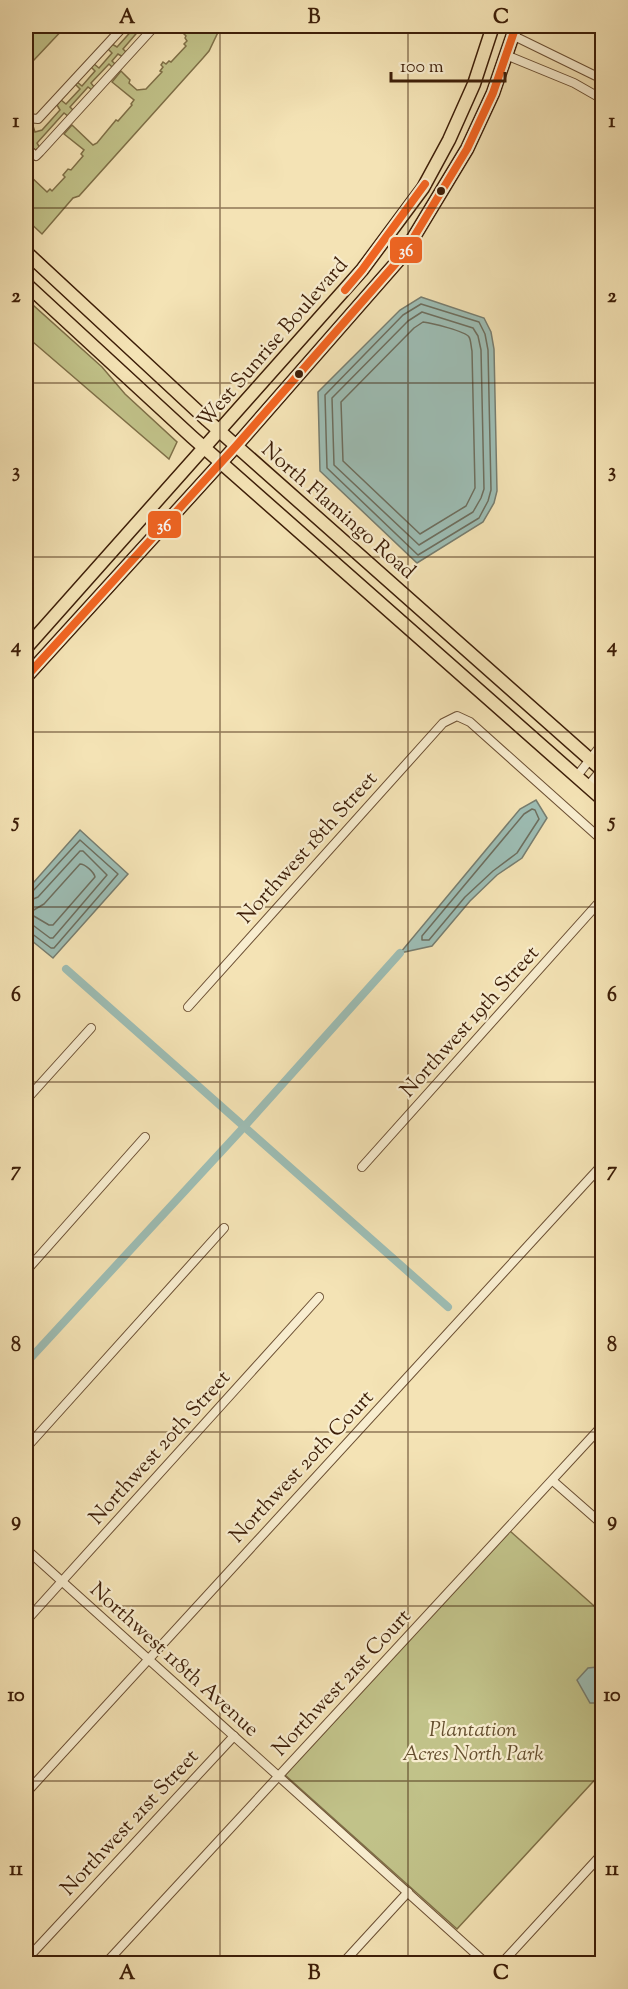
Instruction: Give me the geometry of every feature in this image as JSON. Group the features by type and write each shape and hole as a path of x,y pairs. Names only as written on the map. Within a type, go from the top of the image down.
{"highway":[{"name":"West Sunrise Boulevard","path":"26,648 362,270 423,188 449,140 474,84 493,26"},
{"name":"West Sunrise Boulevard","path":"26,677 347,321 409,245 467,149 493,93 514,30"},
{"name":"North Flamingo Road","path":"26,252 219,431 602,770"},
{"name":"North Flamingo Road","path":"26,284 204,448 603,799"}],"street":[{"path":"26,116 38,119 124,26"},
{"path":"26,148 36,156 155,26"},
{"path":"514,30 603,79"},
{"path":"506,55 574,83 603,99"},
{"name":"Northwest 18th Street","path":"188,1007 443,723 457,716 470,722 603,840"},
{"path":"577,776 603,744"},
{"path":"588,786 602,770"},
{"name":"Northwest 19th Street","path":"362,1167 603,899"},
{"path":"26,1100 91,1028"},
{"path":"26,1271 145,1137"},
{"name":"Northwest 20th Court","path":"26,1793 603,1165"},
{"path":"26,1448 224,1228"},
{"name":"Northwest 20th Street","path":"26,1621 319,1297"},
{"name":"Northwest 21st Court","path":"105,1964 603,1426"},
{"path":"553,1481 603,1524"},
{"name":"Northwest 118th Avenue","path":"26,1550 487,1964"},
{"name":"Northwest 21st Street","path":"26,1960 234,1736"},
{"path":"501,1964 603,1854"},
{"path":"342,1964 408,1892"}],"green space":[{"path":"26,26 66,26 34,60 26,53"},
{"path":"134,26 145,26 149,29 146,31 141,28 123,49 127,53 123,57 118,54 112,61 116,65 113,68 109,64 91,83 95,88 92,90 88,87 70,107 74,111 69,117 64,113 37,143 40,148 35,150 26,145 31,139 26,134 26,128 27,130 33,126 35,132 42,130 60,110 57,105 61,100 66,104 80,89 75,84 77,82 82,86 95,71 91,67 94,64 99,68 112,53 108,49 112,44 117,47"},
{"path":"170,26 221,26 203,58 42,234 26,219 26,188 31,182 26,176 28,174 47,192 50,189 52,191 65,177 63,175 68,169 71,170 83,156 81,154 84,150 64,134 72,125 93,145 132,105 134,100 112,82 121,71 137,90 146,89 162,72 160,71 163,62 166,64 171,62 186,46 184,44 187,41 186,36 178,28 176,30"},
{"path":"26,304 34,306 102,367 125,394 177,442 169,459 26,336"},
{"name":"Plantation Acres North Park","path":"510,1531 602,1613 602,1772 457,1929 285,1775"}],"water":[{"path":"421,297 484,318 491,332 494,349 497,491 494,503 483,522 417,563 320,471 318,392 400,310"},
{"path":"536,800 547,818 522,858 497,875 470,901 432,946 400,953 520,809"},
{"path":"80,830 128,874 53,958 26,936 26,891"},
{"path":"588,1668 602,1668 602,1708 596,1703 590,1703 577,1680"}],"waterway":[{"path":"26,1363 243,1128 400,953"},
{"path":"66,969 448,1307"}],"transit line":[{"name":"36","path":"26,677 236,446 403,255 467,149 493,93 516,26"},
{"name":"36","path":"345,290 425,184"}]}
